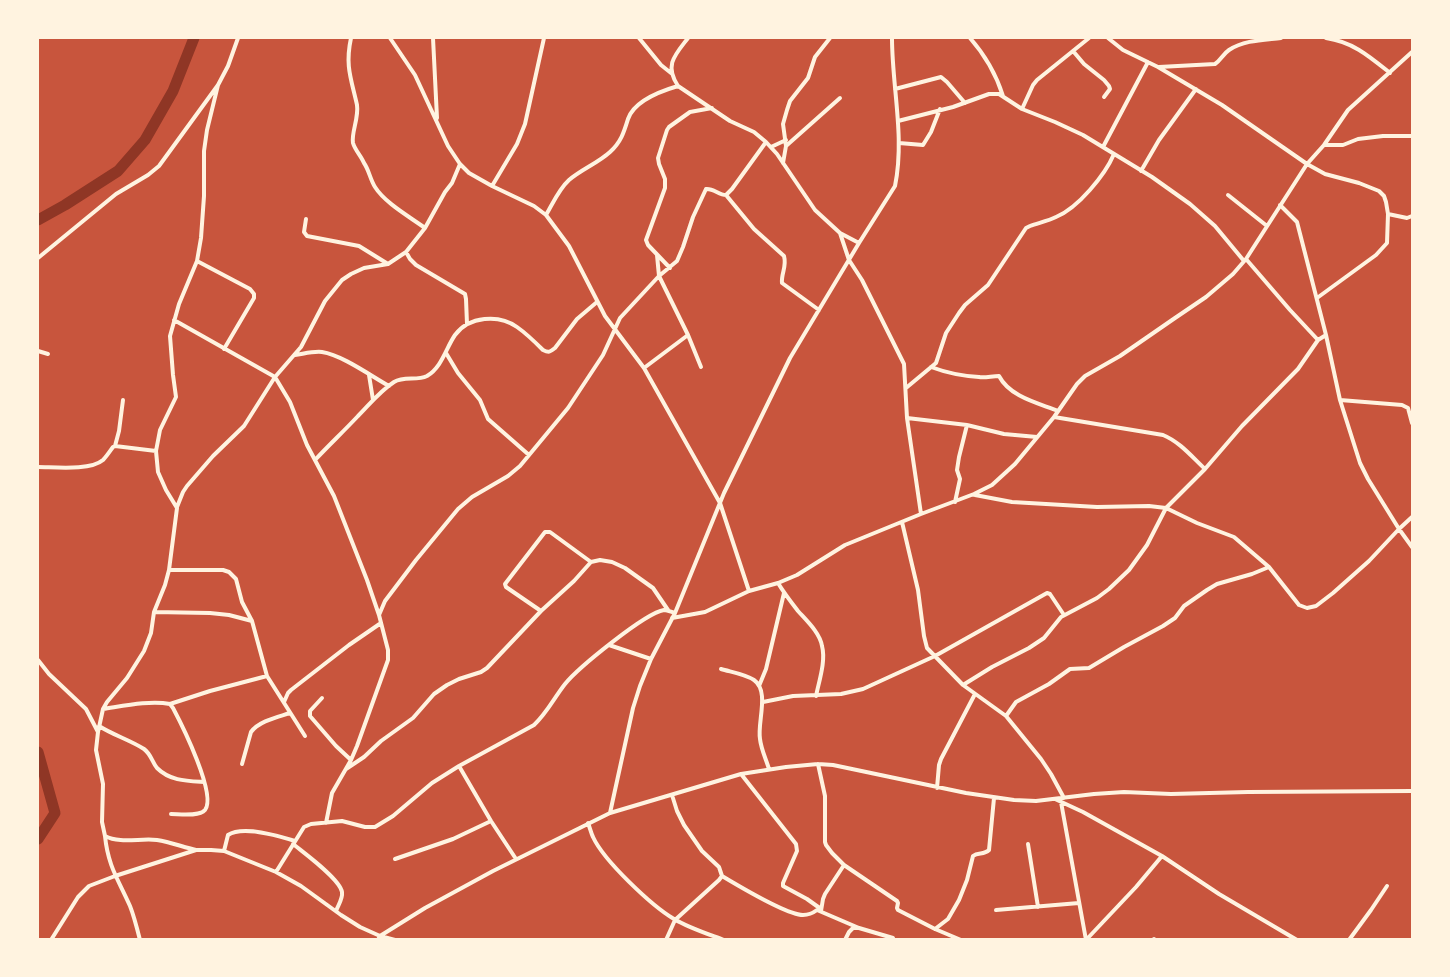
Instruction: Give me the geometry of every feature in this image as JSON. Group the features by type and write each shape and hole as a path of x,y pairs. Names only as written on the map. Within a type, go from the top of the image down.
{"street":[{"path":"38,258 116,194 160,166 218,85 228,66 238,38"},
{"path":"351,38 347,54 348,70 357,107 354,145 366,164 378,192 425,228"},
{"path":"390,38 415,75 448,146 460,164 469,173 526,202 546,215 568,246 597,302 614,329 644,368 720,502 749,591"},
{"path":"433,38 437,121"},
{"path":"492,186 517,144 525,124 544,38"},
{"path":"638,38 661,65 671,73"},
{"path":"688,38 672,62 670,69 673,79 678,86 730,121 754,132 766,142 783,163 815,210 840,233 859,242"},
{"path":"783,163 786,146 784,124 786,110 790,101 808,78 815,57 830,38"},
{"path":"610,813 633,708 652,659 674,615 720,502 790,358 859,242 895,186 899,143 892,38"},
{"path":"970,38 986,58 1004,97"},
{"path":"1022,109 1033,85 1042,75 1089,38"},
{"path":"1108,38 1123,50 1196,89 1307,164 1325,174 1359,183 1379,191 1384,196 1388,214 1388,240 1384,247 1317,298"},
{"path":"1158,67 1215,64 1230,49 1256,41 1281,38"},
{"path":"1326,38 1348,43 1390,73"},
{"path":"1073,51 1084,64 1109,86 1110,89 1104,98"},
{"path":"344,771 412,718 434,694 459,679 481,672 487,668 591,562 600,560 612,562 625,568 653,588 668,610 674,615 705,612 749,591 778,583 796,575 845,545 955,502 992,485 1015,464 1085,376 1120,356 1206,297 1233,274 1246,260 1307,164 1324,145 1348,110 1412,52"},
{"path":"1103,147 1148,62"},
{"path":"895,89 941,77 965,103"},
{"path":"177,508 158,472 156,451 160,430 176,397 172,376 170,336 179,304 197,261 201,238 204,196 204,151 218,85"},
{"path":"546,215 558,193 570,179 610,153 618,144 623,136 628,118 635,108 657,93 678,86"},
{"path":"1141,171 1159,140 1196,89"},
{"path":"898,121 965,103 989,94 999,94 1022,109 1083,135 1173,191 1190,204 1215,226 1318,340"},
{"path":"786,146 840,98"},
{"path":"670,268 648,245 646,240 665,188 665,179 658,158 669,127 690,112 712,108"},
{"path":"899,143 923,145 940,110"},
{"path":"1324,145 1343,145 1358,139 1383,136 1412,136"},
{"path":"771,147 786,140"},
{"path":"726,195 766,142"},
{"path":"906,388 938,359 946,333 959,313 965,305 988,285 1026,228 1056,217 1071,209 1106,170 1114,154"},
{"path":"140,940 129,905 115,876 107,852 102,822 103,784 96,750 98,729 103,709 127,678 144,651 151,633 154,612 164,590 169,570 177,508 183,492 213,456 244,426 275,377 306,338 325,301 342,280 364,268 388,264 406,252 425,228 452,183 460,164"},
{"path":"379,615 385,601 397,584 458,509 472,497 508,476 520,466 568,408 603,355 620,318 659,276 670,268 679,256 706,189 726,195 754,229 784,256 785,266 782,283 819,310"},
{"path":"1228,195 1267,226"},
{"path":"1280,205 1297,222 1326,335 1340,400 1360,463 1368,479 1412,547"},
{"path":"1388,214 1406,218 1412,216"},
{"path":"306,219 304,232 307,236 359,246 388,264"},
{"path":"840,233 850,260 904,364 908,418 921,514"},
{"path":"406,252 416,265 465,294 467,324"},
{"path":"657,255 659,276 688,335 701,367"},
{"path":"197,261 250,289 254,294 254,298 224,349"},
{"path":"315,460 389,386 401,379 427,376 433,371 446,353 455,335 467,324 485,319 497,319 508,322 548,352 555,348 577,319 597,302"},
{"path":"174,320 275,377 290,402 315,460 334,496 379,615 388,650 388,660 368,719 351,760 332,793 326,822"},
{"path":"644,368 688,335"},
{"path":"963,685 1044,638 1058,619 1097,598 1129,570 1148,545 1166,508 1205,470 1242,426 1298,369 1318,340 1326,335"},
{"path":"38,351 48,354"},
{"path":"294,355 324,352 336,356 389,386"},
{"path":"446,353 462,378 480,400 488,419 529,455"},
{"path":"931,367 980,378 999,376 1008,388 1016,393 1058,411"},
{"path":"369,375 373,400"},
{"path":"38,467 84,467 103,460 115,446 123,400"},
{"path":"1340,400 1402,405 1408,408 1412,423"},
{"path":"1054,417 1163,435 1187,452 1205,470"},
{"path":"908,418 966,425 1004,434 1037,437"},
{"path":"955,502 960,479 957,470 958,457 966,425"},
{"path":"115,446 156,451"},
{"path":"974,494 1012,502 1097,507 1149,506 1166,508 1197,523 1234,537 1269,567 1299,605 1311,608 1333,593 1369,561 1412,517"},
{"path":"902,522 918,590 926,644 930,651 963,685 1006,716 1051,774 1062,800 1086,940"},
{"path":"541,611 506,587 505,584 544,532 550,532 591,562"},
{"path":"1006,716 1016,702 1050,684 1070,670 1089,668 1163,626 1175,618 1184,606 1217,584 1269,567"},
{"path":"169,570 223,570 229,572 236,579 242,602 252,621 267,676 305,736"},
{"path":"778,583 820,638 823,647 822,664 816,696"},
{"path":"763,702 793,696 842,694 863,689 935,656 1047,592 1064,615"},
{"path":"759,686 766,669 784,593"},
{"path":"276,872 304,826 342,821 365,827 375,827 393,816 432,783 534,725 565,684 586,663 651,616 668,610"},
{"path":"154,612 210,612 252,621"},
{"path":"284,702 291,690 381,623"},
{"path":"609,645 652,659"},
{"path":"38,660 49,674 86,709 98,729 134,743 146,751 150,754 157,768 166,775 180,780 204,782"},
{"path":"721,669 749,677 756,681 759,686 763,702 760,738 769,769"},
{"path":"103,709 136,704 165,702 170,704 267,676"},
{"path":"937,788 941,759 975,694"},
{"path":"322,698 310,711 310,716 351,760"},
{"path":"170,704 191,744 204,782 208,803 200,814 171,814"},
{"path":"242,764 254,729 259,725 290,713"},
{"path":"818,764 825,796 825,842 832,853 844,865 897,901 898,910 961,940"},
{"path":"379,938 425,908 516,859 610,813 741,774 769,769 818,764 834,765 937,788 994,798 1036,801 1062,800 1094,794 1124,792 1171,794 1412,791"},
{"path":"459,766 516,859"},
{"path":"741,774 796,844 797,851 783,886 807,899 821,910 859,928 893,938"},
{"path":"672,794 677,812 684,825 702,851 719,867 722,876 793,914 810,915 816,910 821,910"},
{"path":"935,929 948,919 953,912 964,888 973,856 985,853 988,850 994,798"},
{"path":"1062,800 1162,856 1219,894 1297,940"},
{"path":"395,859 453,839 491,821"},
{"path":"588,823 594,839 617,869 655,905 675,920 724,940"},
{"path":"224,851 228,835 235,832 264,833 294,842 335,880 341,888 342,895 336,911"},
{"path":"105,836 117,840 159,840 196,850 224,851 276,872 301,886 379,938 395,940"},
{"path":"1028,844 1038,907"},
{"path":"51,940 78,897 90,886 196,850"},
{"path":"1086,940 1162,856"},
{"path":"821,910 825,894 844,865"},
{"path":"666,940 675,920 722,876"},
{"path":"1349,940 1387,886"},
{"path":"996,910 1080,903"},
{"path":"845,940 848,932 853,928 859,928"}],"waterway":[{"path":"38,220 118,171 145,140 173,91 194,38"},
{"path":"38,752 55,813 38,839"}]}
